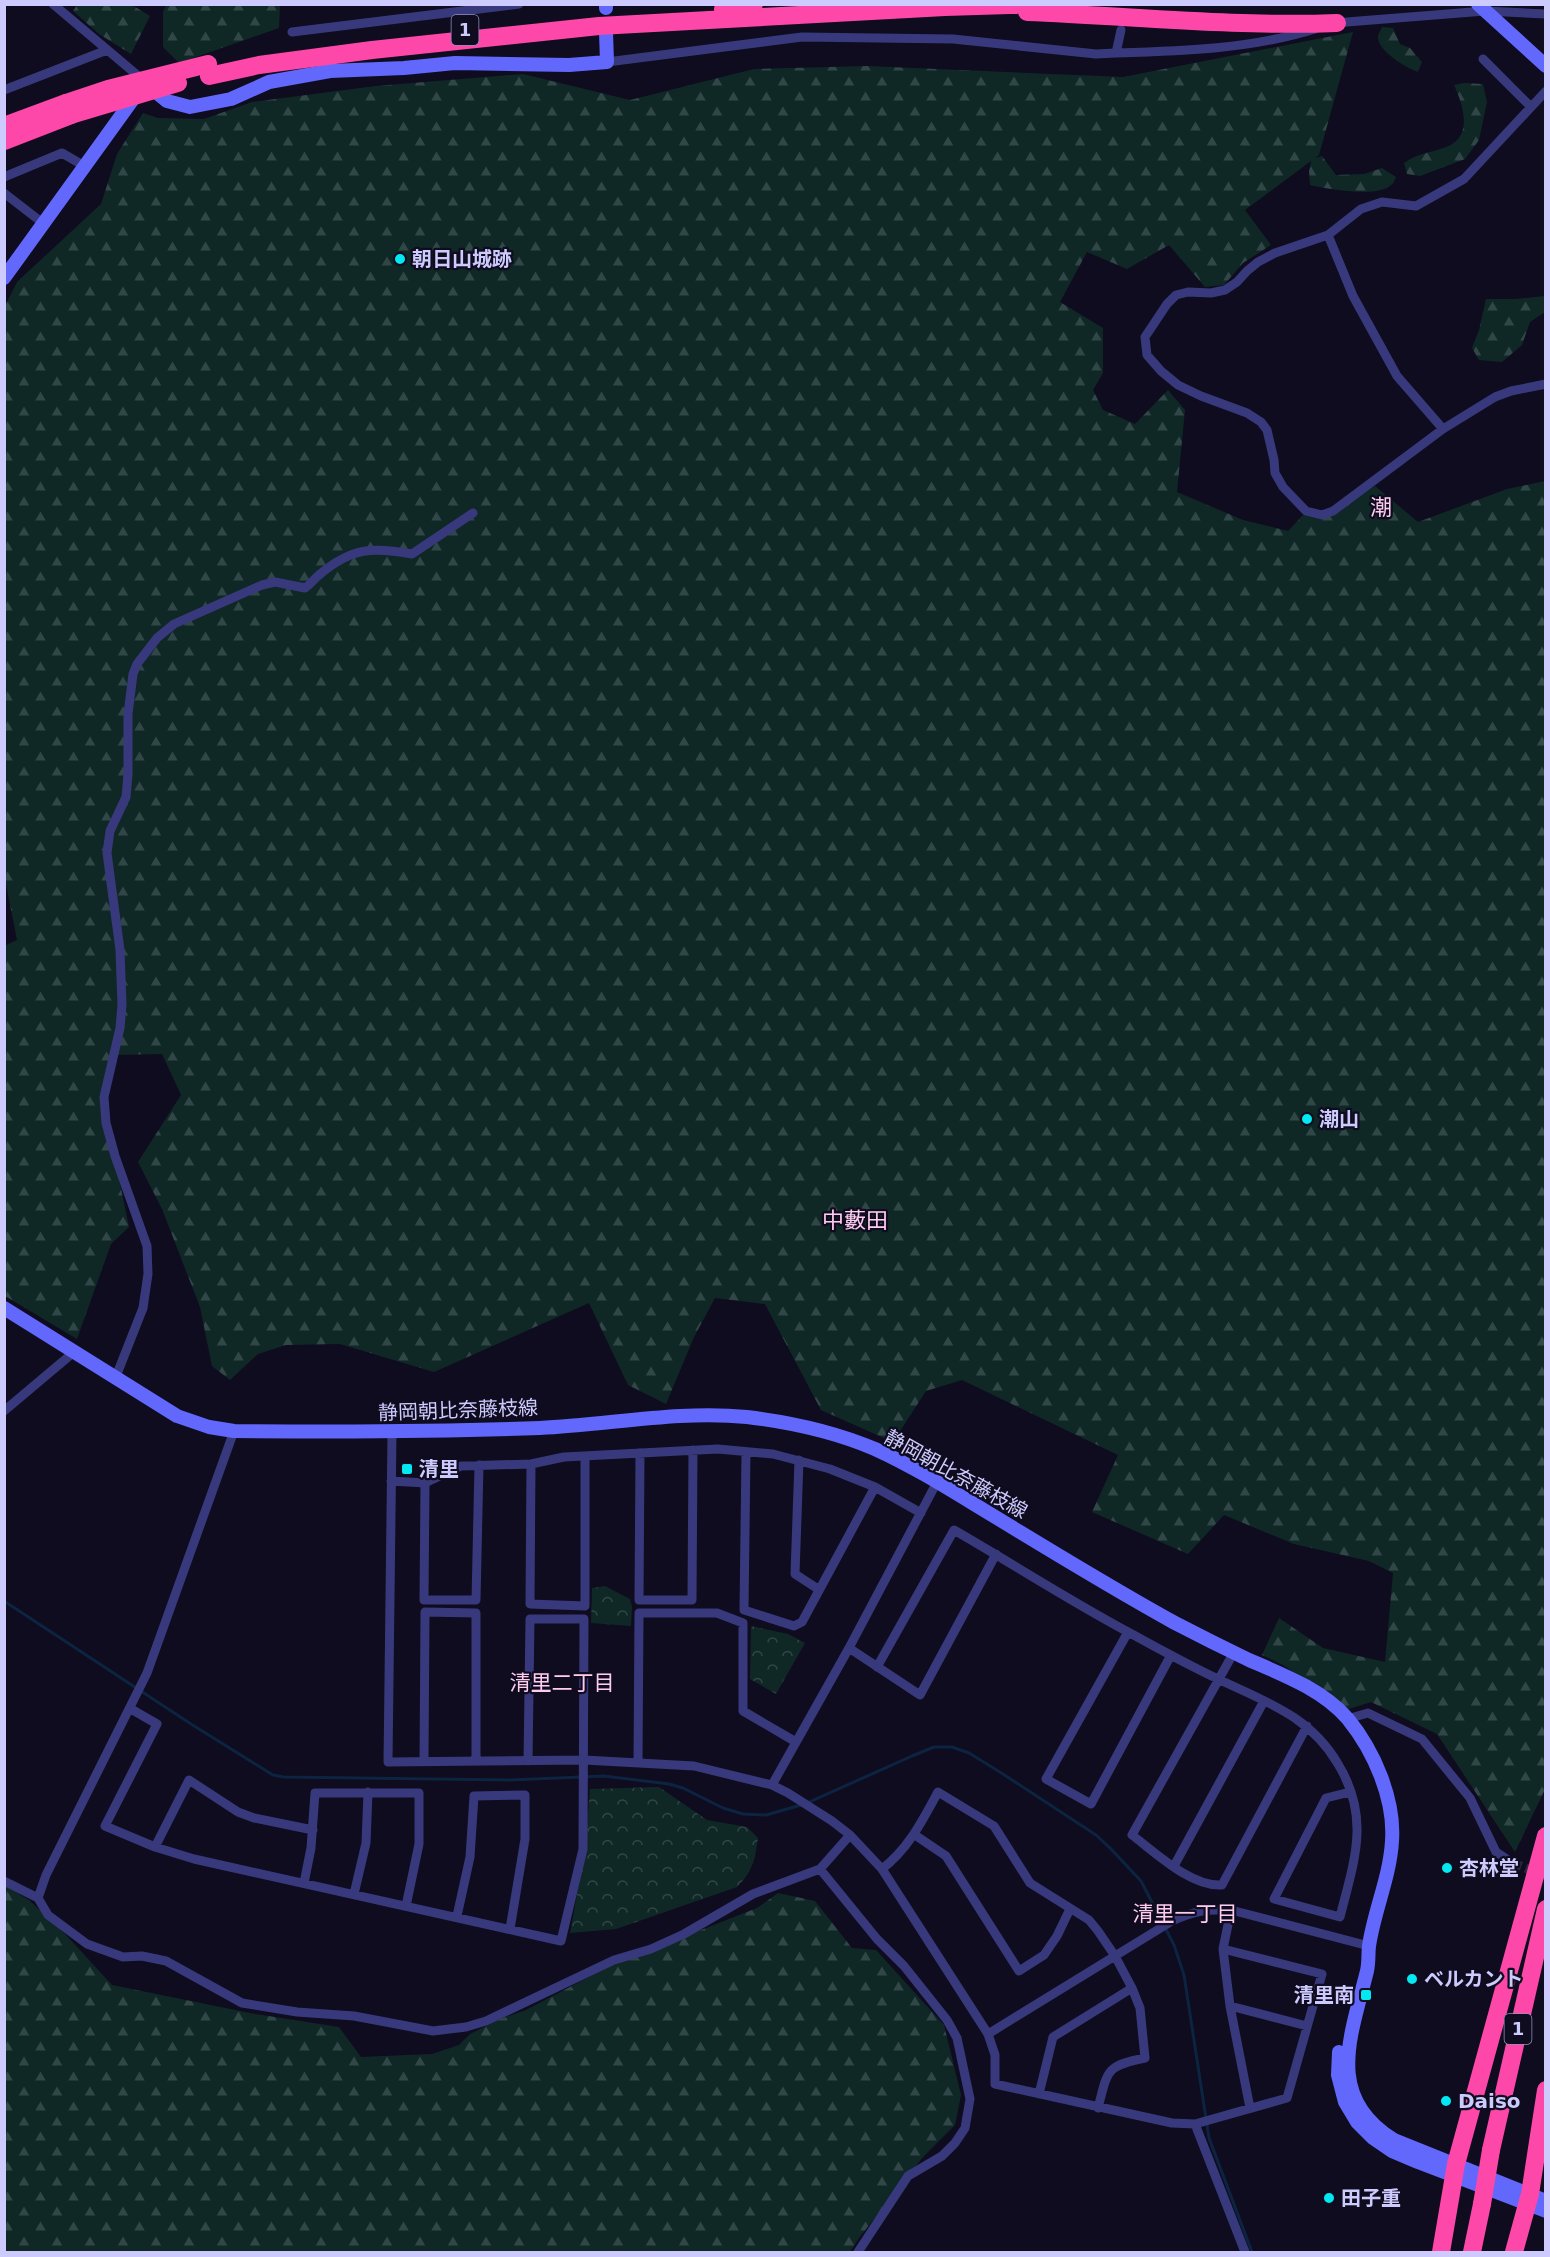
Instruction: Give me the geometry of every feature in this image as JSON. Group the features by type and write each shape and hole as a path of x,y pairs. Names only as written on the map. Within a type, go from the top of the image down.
{"highway":[{"path":"723,9 754,4"},
{"name":"1","path":"4,126 68,109 108,89 209,70 256,54 371,39 603,15 817,4"},
{"path":"209,70 599,26 1040,4"},
{"path":"929,8 1287,25 1337,22"},
{"path":"4,141 68,109"},
{"name":"1","path":"1441,2253 1456,2171 1545,1836"},
{"name":"1","path":"1472,2253 1491,2150 1545,1909"},
{"path":"1514,2253 1534,2199 1545,2090"}],"main road":[{"path":"1482,8 1545,66"},
{"path":"4,278 145,82 167,101 190,107 231,99 269,82 330,71 455,63 569,65 607,62 606,32"},
{"name":"静岡朝比奈藤枝線","path":"4,1308 177,1416 209,1427 234,1431 392,1433 544,1428 686,1416 747,1417 786,1423 869,1447 937,1482 1177,1624 1293,1679 1315,1692 1347,1719 1369,1751 1382,1780 1389,1805 1393,1838 1388,1872 1338,2057 1338,2075 1345,2102 1357,2122 1373,2138 1392,2151 1534,2199 1545,2211"}],"street":[{"path":"53,4 145,82"},
{"path":"292,32 519,4"},
{"path":"607,62 802,37 953,39 1096,54 1195,51 1261,42 1337,22 1482,8 1545,14"},
{"path":"1116,53 1121,30"},
{"path":"4,90 107,50"},
{"path":"1483,58 1530,106"},
{"path":"1545,91 1464,179 1416,206 1382,202 1361,209 1328,235 1275,252 1252,266 1237,282 1225,290 1176,295 1167,304 1145,337 1147,355 1178,385 1247,413 1261,422 1267,430 1275,473 1283,487 1306,511 1322,515 1333,511 1443,429 1495,397 1545,384"},
{"path":"4,177 62,153 86,167"},
{"path":"4,193 44,224"},
{"path":"1328,235 1353,296 1397,376 1443,429"},
{"path":"116,1379 143,1308 148,1274 147,1246 115,1156 106,1123 104,1097 120,1028 122,1005 120,950 107,854 110,831 126,797 128,714 133,675 137,664 157,638 185,617 262,585 275,582 305,588 345,557 366,549 381,548 412,554 473,513"},
{"path":"4,1411 74,1352"},
{"path":"38,1898 45,1875 143,1683 234,1431"},
{"path":"392,1433 388,1762 584,1760 638,1762 694,1766 772,1785 832,1821 850,1835 882,1869 988,2034 995,2055 995,2084 1098,2108 1172,2123 1195,2124 1287,2098 1322,1974 1223,1948"},
{"path":"391,1480 425,1482 461,1466 531,1464 564,1456 585,1457 718,1449 773,1454 838,1472 875,1487 921,1513"},
{"path":"640,1453 639,1600 692,1600 693,1450"},
{"path":"746,1452 744,1610 794,1626 802,1622 875,1487"},
{"path":"531,1464 530,1604 585,1606 585,1457"},
{"path":"799,1460 795,1574 818,1589"},
{"path":"425,1482 424,1600 476,1600 479,1466"},
{"path":"772,1785 849,1648 937,1482"},
{"path":"877,1666 954,1530 1128,1632 1218,1679 1287,1711 1325,1744 1340,1765 1350,1792 1357,1819 1358,1844 1340,1917 1274,1899 1326,1798 1350,1792"},
{"path":"849,1648 920,1695 996,1554"},
{"path":"424,1761 425,1612 476,1613 476,1761"},
{"path":"638,1762 639,1613 717,1613 743,1623 743,1711 796,1742"},
{"path":"131,1709 157,1724 105,1826 155,1847 210,1863 457,1916 561,1941 583,1850 584,1619 530,1619 528,1761"},
{"path":"1128,1632 1046,1779 1091,1804 1171,1655"},
{"path":"1234,1652 1132,1835 1186,1875 1214,1885 1222,1885 1307,1726"},
{"path":"1174,1866 1264,1701"},
{"path":"1347,1719 1368,1713 1422,1740 1470,1798 1496,1852 1513,1863"},
{"path":"155,1847 189,1780 238,1812 254,1818 313,1830"},
{"path":"354,1894 366,1843 368,1792"},
{"path":"882,1869 898,1857 915,1836 938,1792 994,1826 1030,1883 1089,1920 1116,1956 1132,1988 1140,2008 1145,2058 1120,2063 1112,2068 1105,2080 1098,2108"},
{"path":"304,1883 313,1830 315,1793 419,1793 418,1844 406,1906"},
{"path":"457,1916 470,1857 474,1796 525,1795 525,1839 510,1929"},
{"path":"4,1881 38,1898 48,1915 87,1944 123,1956 142,1956 166,1961 242,2003 297,2012 354,2016 433,2031 466,2027 486,2021 614,1960 651,1949 684,1934 753,1894 820,1869 850,1835"},
{"path":"915,1836 946,1856 1019,1971 1044,1955 1057,1936 1070,1909"},
{"path":"820,1869 877,1939 904,1966 947,2020 957,2038 970,2099 965,2128 942,2156 908,2176 858,2253"},
{"path":"988,2034 1154,1932 1194,1912 1212,1909 1231,1910 1369,1946"},
{"path":"1231,1910 1223,1948 1230,2006 1250,2108"},
{"path":"1039,2094 1053,2037 1132,1988"},
{"path":"1230,2006 1307,2026"},
{"path":"1195,2124 1245,2253"}],"green space":[{"path":"77,5 132,5 150,16 131,54 99,34 73,11"},
{"path":"166,5 280,5 279,28 179,63 163,47 163,12"},
{"path":"1382,27 1393,28 1400,44 1410,48 1422,62 1418,72 1400,63 1382,47 1378,36"},
{"path":"1353,32 1319,155 1315,158 1322,156 1336,175 1364,174 1382,168 1396,177 1391,185 1384,189 1364,192 1310,185 1311,161 1245,210 1271,245 1243,263 1224,285 1205,287 1169,245 1127,269 1087,252 1060,302 1103,328 1103,373 1093,390 1103,410 1135,424 1168,390 1185,410 1177,492 1243,520 1288,531 1304,514 1323,515 1375,486 1418,522 1507,489 1545,481 1546,1787 1515,1852 1437,1734 1371,1702 1349,1709 1283,1665 1262,1655 1279,1618 1323,1648 1385,1662 1393,1573 1369,1561 1294,1544 1224,1515 1188,1554 1092,1512 1118,1455 962,1380 926,1391 893,1442 821,1410 765,1304 715,1298 694,1337 666,1404 628,1385 589,1303 434,1372 340,1344 286,1345 258,1354 230,1380 212,1366 200,1307 162,1209 138,1162 181,1095 162,1054 113,1055 105,1094 112,1145 129,1227 111,1244 77,1339 5,1296 4,946 17,940 5,879 5,306 17,282 101,204 117,154 143,113 158,118 204,119 252,102 376,86 523,74 630,100 754,69 867,66 1123,77"},
{"path":"1483,84 1487,102 1479,140 1465,159 1420,176 1407,174 1404,163 1453,144 1459,137 1464,121 1461,103 1454,85"},
{"path":"1545,296 1545,312 1530,322 1522,345 1502,362 1479,360 1472,348 1486,299"},
{"path":"605,1586 630,1599 631,1626 591,1623 592,1588"},
{"path":"751,1626 788,1634 805,1643 776,1694 750,1679"},
{"path":"659,1787 707,1820 747,1827 758,1838 754,1859 747,1876 737,1887 616,1929 570,1933 585,1850 590,1789"},
{"path":"4,1885 29,1900 67,1936 112,1985 250,2013 339,2027 361,2057 432,2054 459,2045 470,2034 500,2019 526,2010 612,1965 757,1908 778,1893 815,1901 852,1948 876,1950 944,2025 961,2095 955,2125 923,2157 850,2252 5,2252"}],"waterway":[{"path":"4,1601 273,1775 510,1780 604,1776 669,1784 683,1788 723,1808 743,1814 766,1815 801,1805"},
{"path":"807,1803 934,1747 952,1747 969,1753 1003,1774 1096,1835 1111,1849 1141,1881 1174,1945 1184,1975 1209,2138 1252,2252"}],"tunnel":[{"path":"1513,1863 1546,1876"}],"place":[{"name":"朝日山城跡","path":"400,259"},
{"name":"潮山","path":"1307,1119"},
{"name":"清里","path":"407,1469"},
{"name":"杏林堂","path":"1447,1868"},
{"name":"ベルカント","path":"1412,1979"},
{"name":"清里南","path":"1366,1995"},
{"name":"Daiso","path":"1446,2101"},
{"name":"田子重","path":"1329,2198"}],"district":[{"name":"潮","path":"1381,507"},
{"name":"中藪田","path":"855,1220"},
{"name":"清里二丁目","path":"562,1683"},
{"name":"清里一丁目","path":"1185,1914"}]}
